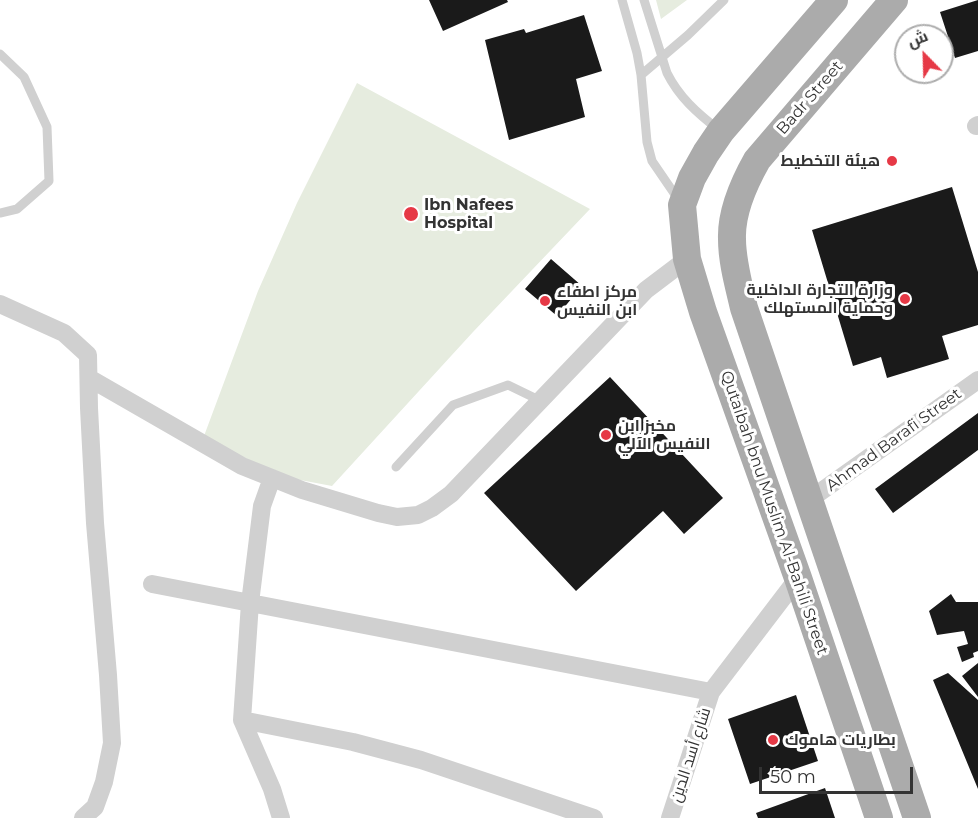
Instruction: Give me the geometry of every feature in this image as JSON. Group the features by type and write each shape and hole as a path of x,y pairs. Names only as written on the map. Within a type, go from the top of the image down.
{"main road":[{"path":"834,0 721,131 692,178 682,205 696,226 706,234 719,238 732,238 736,273 744,308 917,818"},
{"name":"Badr Street","path":"732,238 739,200 757,160 894,0"},
{"path":"721,131 743,140 752,149 757,160"},
{"name":"Qutaibah bnu Muslim Al-Bahili Street","path":"682,205 687,259 703,312 798,578 879,818"}],"street":[{"path":"88,378 242,466 302,490 378,513 397,517 418,515 451,494 646,290 687,259"},
{"path":"0,304 64,333 88,355 95,523 112,742 96,814"},
{"name":"Ahmad Barafi Street","path":"809,500 978,380"},
{"path":"272,478 262,506 250,603 242,720 272,789 281,818"},
{"name":"شارع أسد الدين","path":"670,818 711,692 798,578"},
{"path":"152,584 711,692"},
{"path":"242,720 353,742 421,760 594,818"}],"lane":[{"path":"622,0 637,52 647,142 652,160 682,205"},
{"path":"644,0 667,73 678,92 698,113 721,131"},
{"path":"641,75 724,0"},
{"path":"0,54 24,77 47,127 48,182 16,209 0,213"},
{"path":"396,466 453,405 508,385 541,401"}],"shaded area":[{"path":"656,0 687,0 661,19"},
{"path":"357,83 590,209 332,486 279,476 204,436 258,291 297,203"}],"building":[{"path":"429,0 507,0 508,2 443,31"},
{"path":"978,0 978,51 955,58 954,24 944,24 940,12"},
{"path":"584,15 602,71 576,79 585,117 509,140 485,40 524,29 526,33"},
{"name":"وزارة التجارة الداخلية وحماية المستهلك","path":"952,187 978,272 978,325 942,336 949,359 887,378 881,357 853,366 812,230"},
{"path":"551,259 582,286 557,316 525,289"},
{"name":"مخبز ابن النفيس الآلي","path":"610,377 723,498 684,534 663,511 576,591 484,493"},
{"path":"978,413 978,450 893,513 875,489"},
{"path":"951,594 956,602 978,602 978,651 973,653 974,657 962,662 957,647 968,644 964,631 937,635 929,611"},
{"path":"978,663 978,697 962,676"},
{"path":"948,673 978,700 978,789 933,680"},
{"name":"بطاريات هاموك","path":"796,695 818,761 750,784 728,719"},
{"path":"825,788 835,818 758,818 756,813"}],"place":[{"name":"هيئة التخطيط","path":"892,161"},
{"name":"Ibn Nafees Hospital","path":"411,214"},
{"name":"وزارة التجارة الداخلية وحماية المستهلك","path":"905,299"},
{"name":"مركز اطفاء ابن النفيس","path":"545,301"},
{"name":"مخبز ابن النفيس الآلي","path":"606,435"},
{"name":"بطاريات هاموك","path":"773,740"}]}
